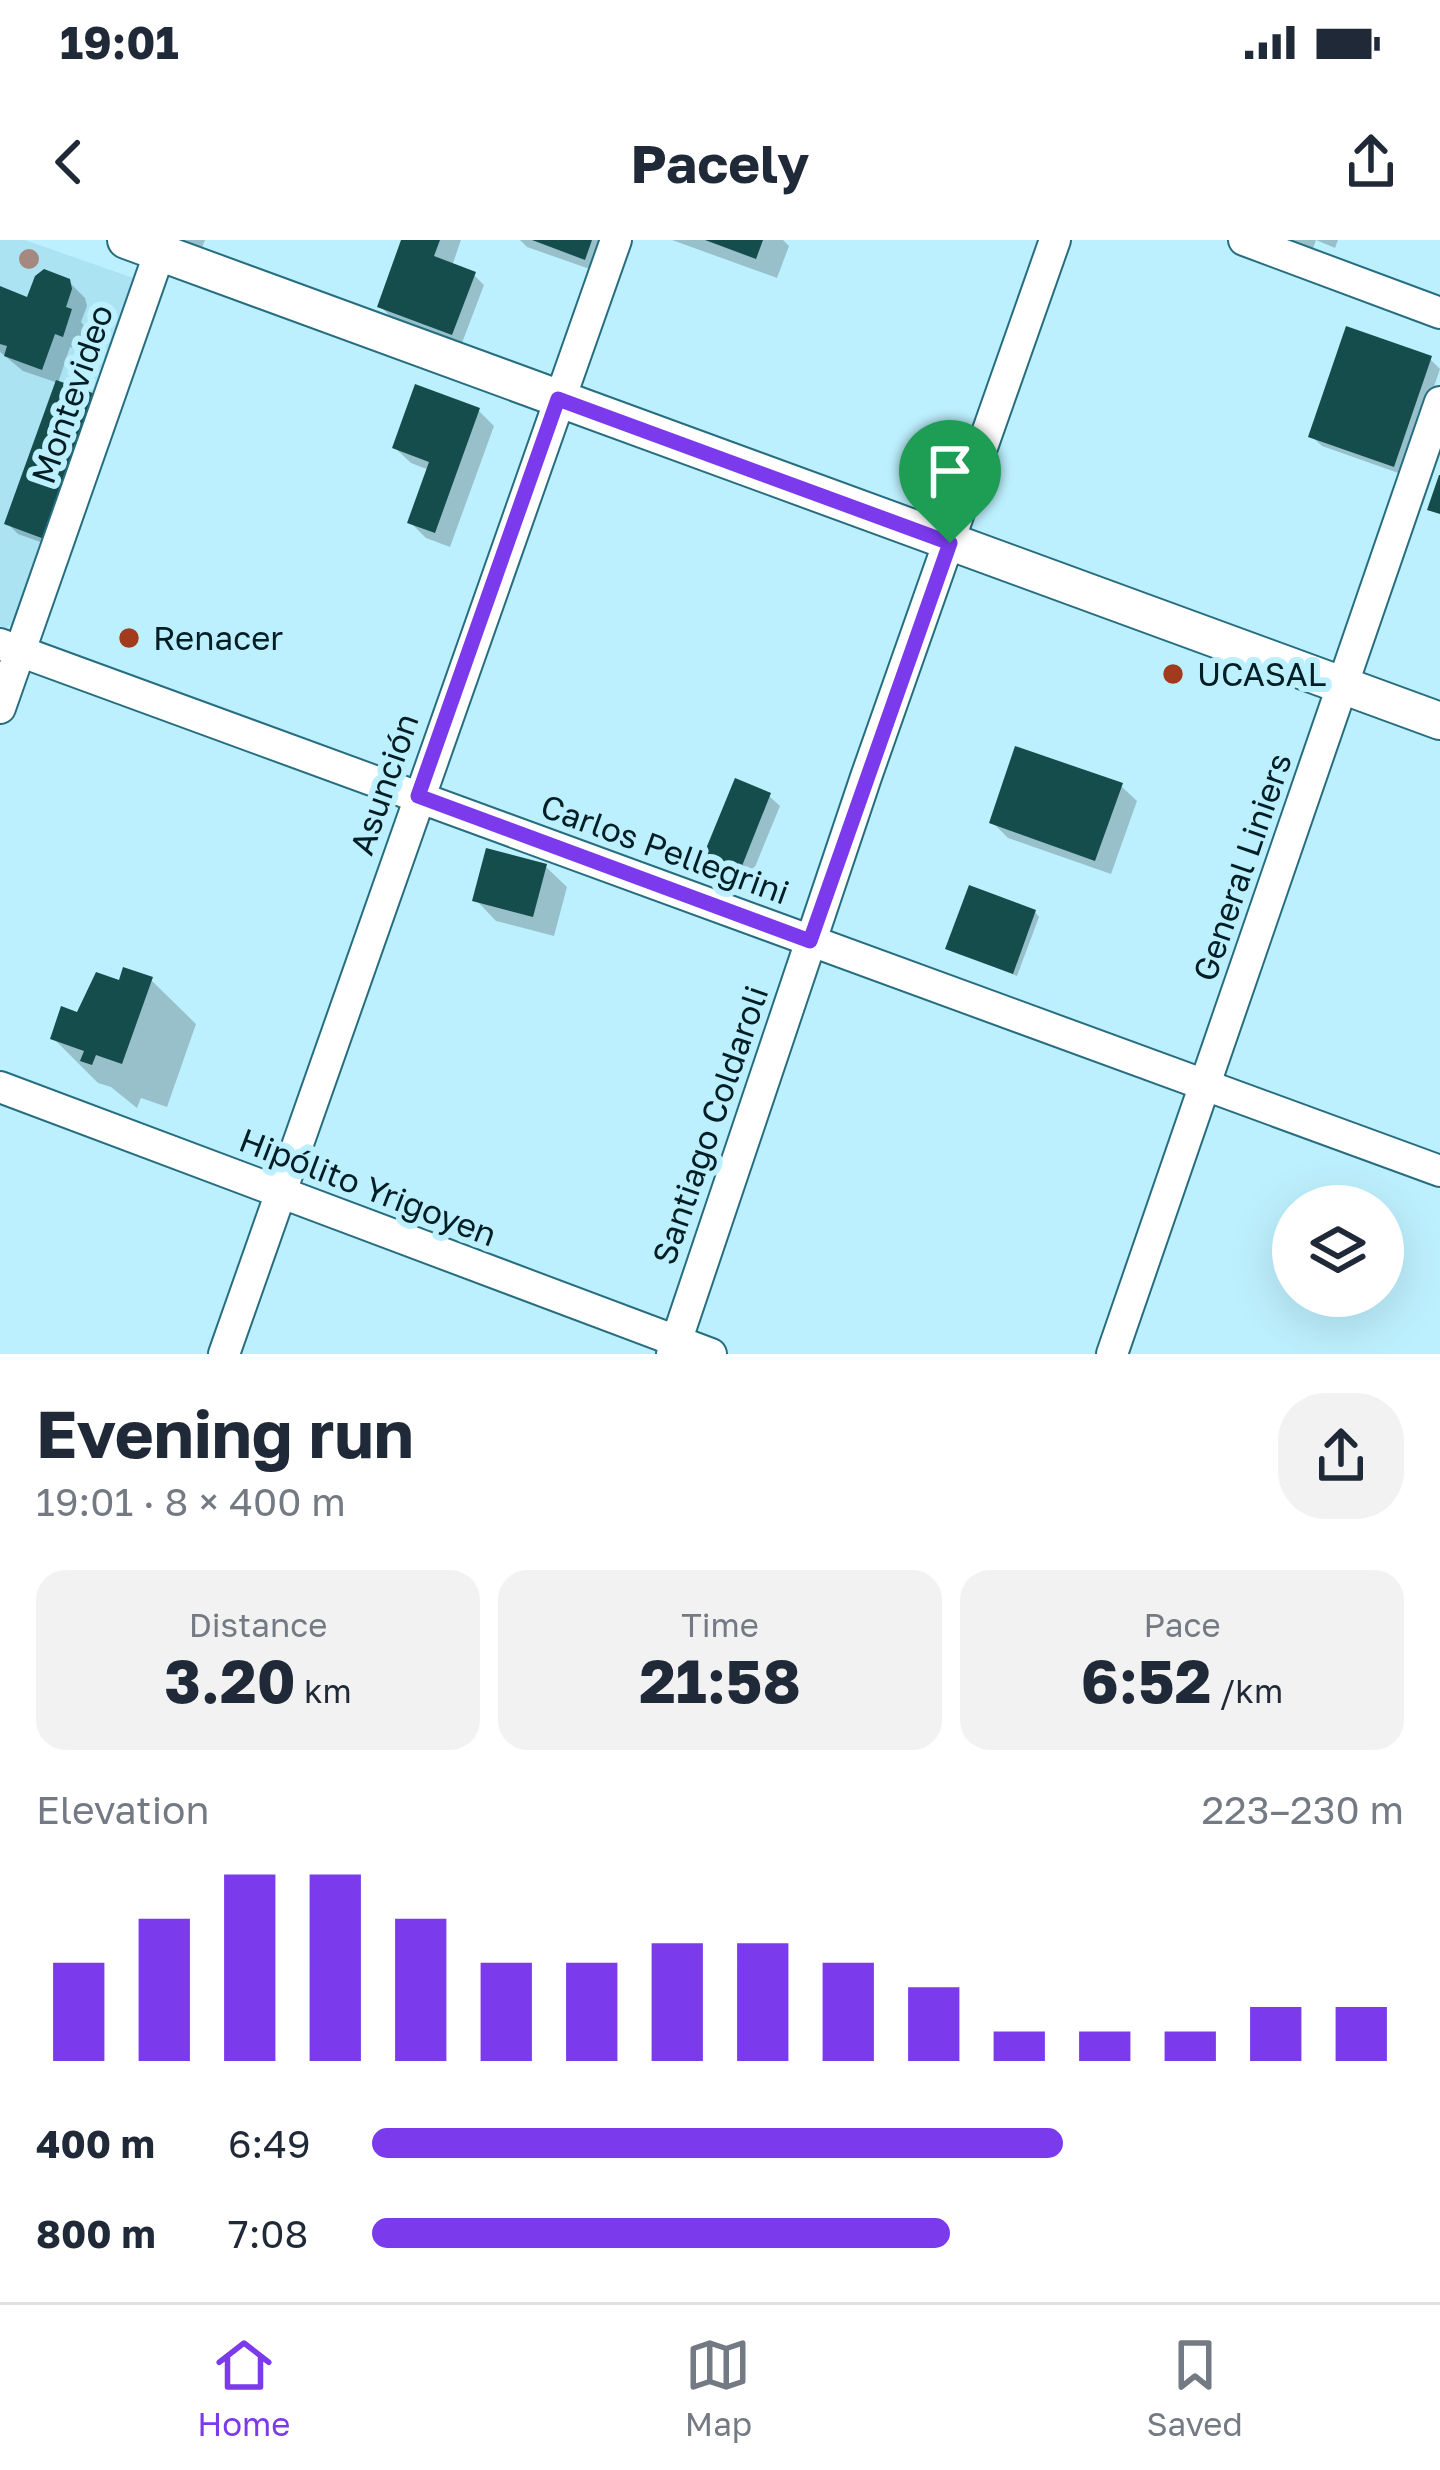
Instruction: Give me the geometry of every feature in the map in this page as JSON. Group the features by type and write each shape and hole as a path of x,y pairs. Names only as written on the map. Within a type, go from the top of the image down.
{"street":[{"name":"Asunción","path":"224,1354 616,240"},
{"name":"Santiago Coldaroli","path":"674,1348 810,941 1055,240"},
{"path":"1244,240 1440,313"},
{"path":"150,244 558,399 1440,721"},
{"name":"Montevideo","path":"0,708 10,648 150,244"},
{"name":"General Liniers","path":"1112,1354 1440,402"},
{"name":"Carlos Pellegrini","path":"10,648 1440,1171"},
{"name":"Hipólito Yrigoyen","path":"0,1087 674,1348 711,1354"}],"shaded area":[{"path":"0,240 25,240 139,280 20,620 3,629 0,628"}],"building":[{"path":"401,240 440,240 434,256 476,272 452,335 377,307"},
{"path":"532,240 592,240 585,260"},
{"path":"705,240 763,240 756,259"},
{"path":"44,269 70,279 66,307 72,309 63,337 55,334 42,370 4,356 0,286 27,297 35,276"},
{"path":"1346,326 1432,356 1394,467 1308,437"},
{"path":"56,380 98,395 47,540 4,524"},
{"path":"415,384 480,408 435,533 407,523 429,462 392,448"},
{"path":"1440,475 1440,514 1427,510"},
{"path":"1015,746 1123,783 1095,861 989,823"},
{"path":"735,778 771,793 740,871 703,856"},
{"path":"486,848 547,864 533,917 472,901"},
{"path":"969,885 1036,910 1013,974 945,949"},
{"path":"123,967 153,977 122,1064 96,1055 92,1065 80,1061 84,1051 50,1039 61,1006 77,1012 96,972 119,980"}],"place":[{"name":"Renacer","path":"129,638"},
{"name":"UCASAL","path":"1173,674"}],"route":[{"path":"558,399 950,543 810,941 418,796 558,399"}]}
